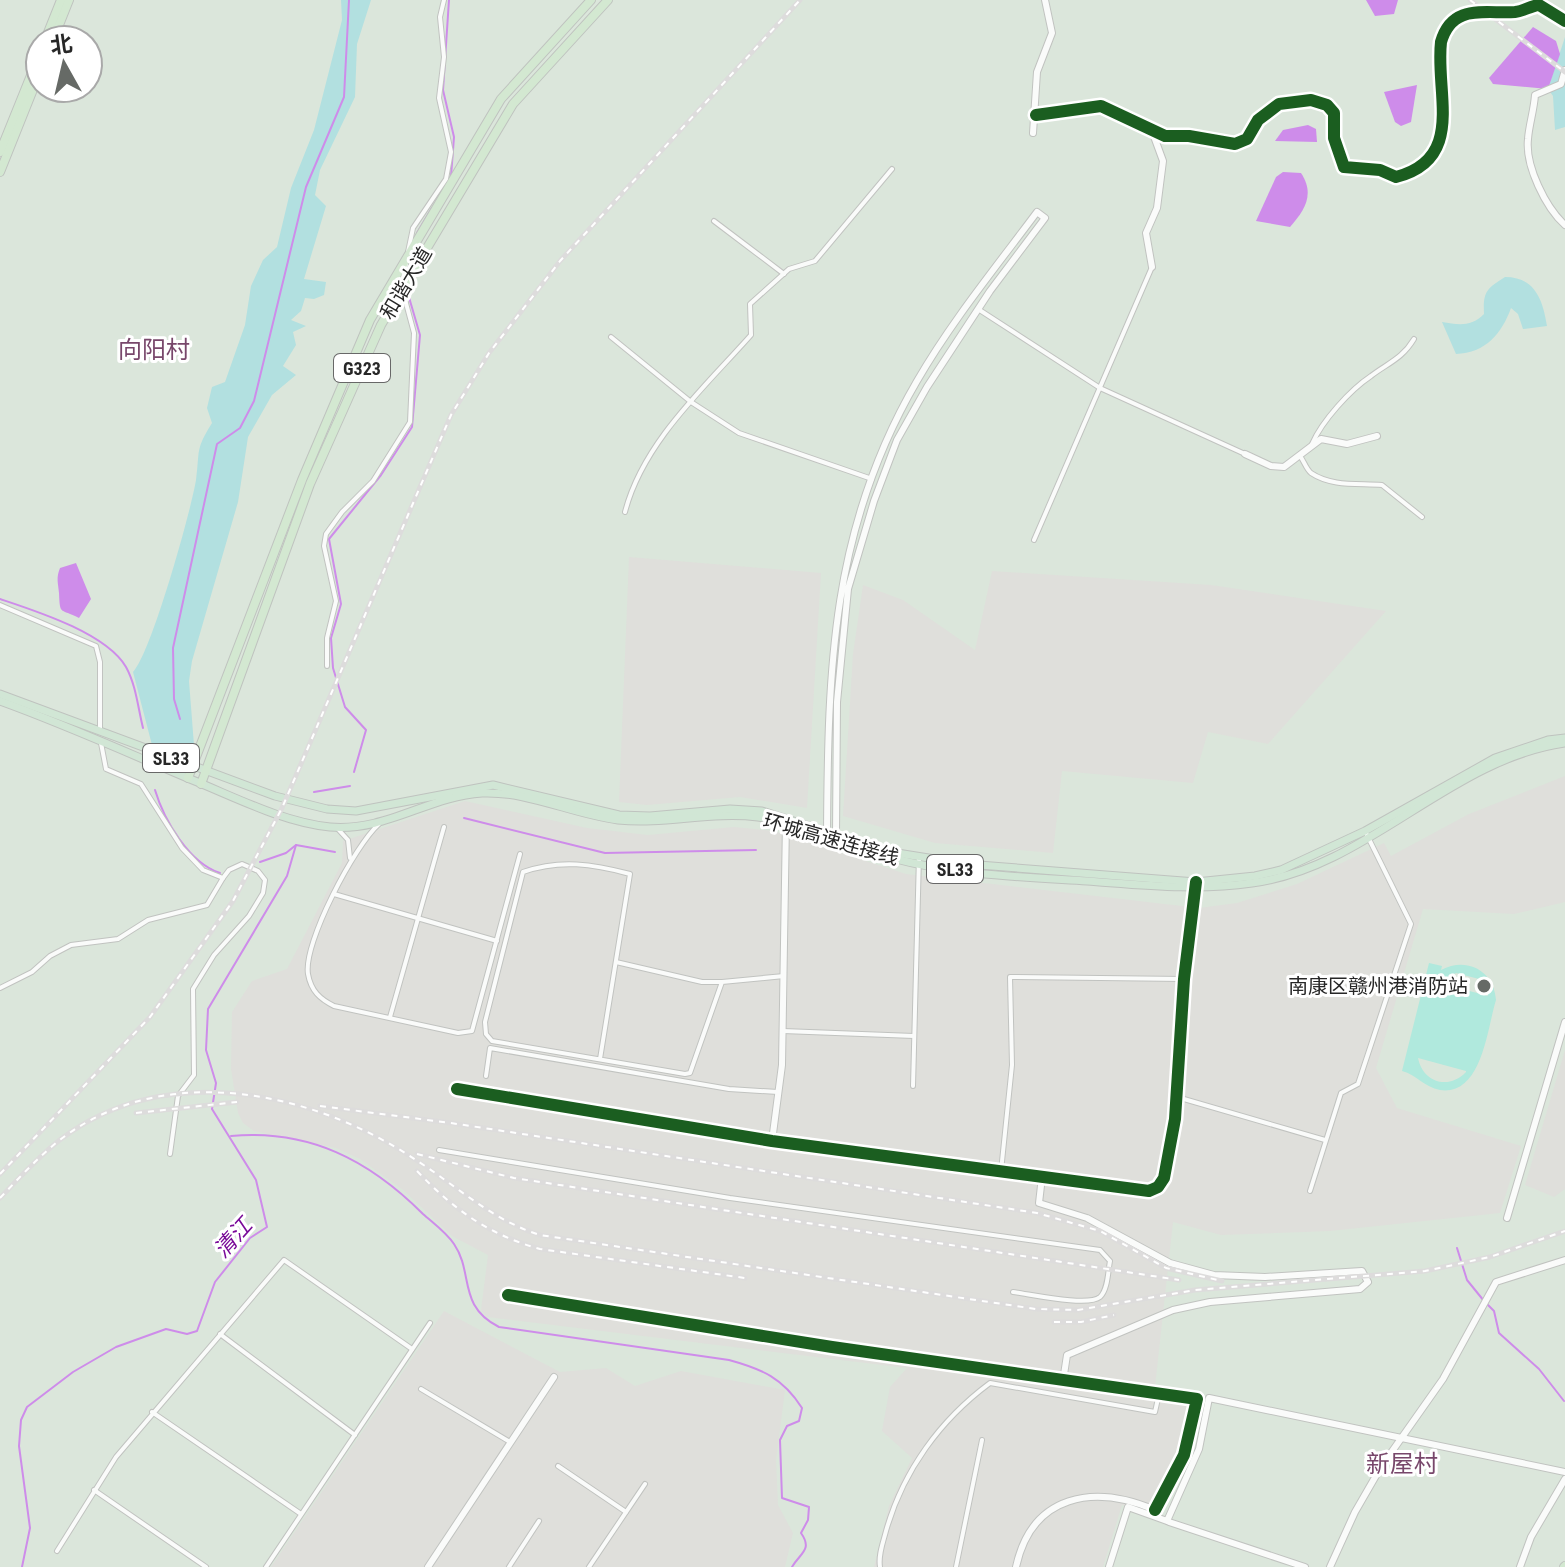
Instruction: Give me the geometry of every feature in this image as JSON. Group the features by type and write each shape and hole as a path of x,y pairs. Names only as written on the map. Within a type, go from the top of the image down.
{"highway":[{"path":"51,24 61,0"},
{"path":"59,24 69,0"},
{"name":"和谐大道","path":"188,778 302,480 370,320 501,99 591,0"},
{"name":"和谐大道","path":"201,784 310,484 381,325 513,104 608,0"},
{"path":"0,152 24,93"},
{"path":"0,172 27,104"}],"main road":[{"name":"环城高速连接线","path":"0,694 275,796 327,809 368,809 449,790 493,785 619,815 650,816 730,809 786,820 919,860 1195,885 1281,870 1366,834 1495,758 1548,740 1565,740"},
{"name":"环城高速连接线","path":"0,701 269,811 332,827 379,824 450,799 486,793 521,796 575,813 618,820 650,822 728,815 786,820"}],"street":[{"path":"327,666 327,638 336,601 324,546 326,534 373,481 410,422 414,333 403,289 413,228 446,179 451,152 439,98 444,57 440,17 444,0"},
{"path":"1033,133 1037,72 1052,33 1045,0"},
{"path":"1036,115 1101,106 1165,136 1189,136 1235,144 1247,139 1258,120 1279,104 1311,100 1327,105 1334,113 1334,138 1344,167 1380,170 1396,177 1437,150 1444,112 1440,53 1444,33 1465,12 1515,12 1534,3 1565,21"},
{"path":"1565,70 1561,84 1535,95 1528,150 1541,188 1565,225"},
{"path":"1034,540 1152,267 1146,233 1157,208 1163,161 1152,131"},
{"path":"625,512 633,483 691,402 751,335 750,304 784,274 815,261 892,169"},
{"path":"1037,212 1045,218 978,309 897,440 848,589 837,702 832,835 831,647 841,581 872,479 889,435 917,380 1037,212"},
{"path":"714,221 784,274"},
{"path":"978,309 1100,388 1279,467 1290,466 1312,444 1353,392 1369,377 1403,355 1414,339"},
{"path":"611,337 691,402 739,433 872,479"},
{"path":"1312,444 1329,438 1347,444 1377,436"},
{"path":"1299,456 1308,471 1315,474 1357,487 1382,485 1422,517"},
{"path":"0,605 96,646 100,662 100,732"},
{"path":"101,743 106,769 141,784 182,848 203,870 223,878"},
{"path":"772,1141 783,1031 786,820"},
{"path":"379,824 362,841 334,894 308,962 312,987 320,999 334,1006 458,1033 472,1031 520,854"},
{"path":"332,827 348,840 349,863"},
{"path":"390,1017 444,827"},
{"path":"1310,1191 1341,1093 1358,1084 1411,924 1366,834"},
{"path":"913,1086 919,860"},
{"path":"600,1059 630,874 598,865 558,863 523,872 485,1022 486,1034 492,1041 600,1059 690,1073 722,982"},
{"path":"0,988 32,972 50,956 71,945 118,939 148,920 207,905 229,870 242,864 262,874 265,886 249,916 223,943 193,989 190,1030 194,1075 178,1096 170,1154"},
{"path":"457,1089 772,1141 1149,1191 1158,1187 1164,1178 1177,1097 1184,979 1195,885"},
{"path":"334,894 497,941"},
{"path":"616,962 702,982 784,976"},
{"path":"1001,1171 1011,1090 1010,977 1184,979"},
{"path":"1507,1218 1565,1022"},
{"path":"783,1031 914,1036"},
{"path":"486,1076 490,1048 729,1089 778,1092"},
{"path":"1177,1097 1325,1140"},
{"path":"439,1150 730,1198 1100,1250 1110,1261 1103,1294 1097,1299 1085,1301 1013,1292"},
{"path":"1042,1177 1039,1203 1087,1218 1153,1256 1180,1267 1239,1278 1362,1271 1368,1282 1360,1289 1210,1302 1160,1314 1067,1355 1063,1381"},
{"path":"57,1551 94,1490 152,1412 284,1260 412,1349"},
{"path":"1330,1567 1355,1512 1443,1379 1496,1282 1565,1260"},
{"path":"508,1295 1197,1399 1184,1455 1156,1509 1122,1498 1076,1498 1042,1518 1021,1548 1014,1567"},
{"path":"266,1567 430,1323"},
{"path":"220,1334 355,1435"},
{"path":"428,1567 554,1377"},
{"path":"880,1567 879,1559 891,1513 912,1469 947,1419 990,1383 1155,1412 1159,1394"},
{"path":"421,1389 510,1442"},
{"path":"1109,1567 1128,1507 1167,1521 1199,1449 1209,1398 1565,1472"},
{"path":"152,1412 301,1514"},
{"path":"956,1567 982,1440"},
{"path":"558,1466 626,1513"},
{"path":"1520,1567 1531,1537 1565,1479"},
{"path":"589,1567 645,1484"},
{"path":"94,1490 206,1567"},
{"path":"509,1567 539,1521"},
{"path":"1169,1522 1305,1567"}],"shaded area":[{"path":"341,0 371,0 357,44 355,97 320,170 315,195 326,206 304,279 326,282 324,295 305,298 301,311 291,320 306,326 293,332 296,345 283,366 296,375 272,395 248,437 238,502 192,661 189,681 195,758 152,745 133,672 150,639 179,550 193,496 198,456 212,423 207,408 212,387 225,382 245,325 251,286 263,260 277,247 291,188 314,130 342,20"},
{"path":"1366,0 1398,0 1394,14 1375,16"},
{"path":"1533,27 1556,41 1560,54 1548,89 1493,84 1489,78"},
{"path":"1565,37 1565,127 1555,130 1553,96 1548,89"},
{"path":"1417,85 1411,122 1401,126 1395,122 1384,92"},
{"path":"1308,125 1316,129 1317,142 1275,141 1283,130"},
{"path":"1283,172 1301,173 1308,195 1304,208 1290,227 1256,221 1276,177"},
{"path":"1505,277 1524,281 1536,292 1547,326 1523,329 1518,314 1511,308 1503,326 1484,346 1456,354 1442,322 1464,324 1479,318 1484,314 1487,292"},
{"path":"629,557 821,573 807,808 740,797 647,805 619,802"},
{"path":"76,563 91,599 79,618 61,608 58,580 60,568"},
{"path":"992,571 1211,585 1386,611 1268,744 1208,732 1193,783 1062,771 1053,853 935,843 843,816 853,654 863,585 903,600 975,650"},
{"path":"1565,776 1565,902 1514,914 1423,909 1376,1068 1397,1108 1521,1146 1500,1213 1330,1231 1221,1235 1173,1222 1154,1396 1203,1406 1191,1456 1159,1518 1122,1505 1103,1567 874,1567 889,1506 912,1458 882,1431 890,1387 907,1368 487,1317 481,1310 488,1255 452,1236 403,1190 360,1159 336,1148 254,1131 243,1123 238,1113 231,1069 232,1012 252,981 287,969 342,863 343,841 465,801 587,828 648,835 734,827 774,831 906,874 1199,908 1237,903 1297,884 1384,843 1391,856 1469,814"},
{"path":"1429,963 1442,966 1441,970 1451,966 1469,966 1485,974 1496,1000 1480,1058 1465,1083 1454,1089 1440,1090 1402,1071","holes":["1456,973 1479,979 1488,996 1440,983","1418,1058 1466,1071 1466,1072 1452,1081 1438,1081 1425,1073"]},
{"path":"1565,1050 1565,1189 1554,1197 1525,1185"},
{"path":"444,1311 560,1372 606,1368 635,1386 681,1371 785,1390 776,1460 778,1505 793,1533 785,1567 271,1567"}],"waterway":[{"path":"180,719 174,699 173,648 217,444 240,428 254,401 306,187 344,97 349,0"},
{"path":"449,0 443,90 454,137 451,176"},
{"path":"417,233 432,208"},
{"path":"410,268 416,251"},
{"path":"354,772 366,730 345,707 333,668 331,638 341,604 329,539 381,475 412,427 420,335 406,287"},
{"path":"0,599 69,625 116,655 132,681 143,728"},
{"path":"314,792 350,786"},
{"path":"155,790 179,839 198,860 220,873"},
{"path":"464,818 605,853 756,850"},
{"name":"清江","path":"260,862 286,853 296,845 335,852"},
{"name":"清江","path":"22,1567 30,1528 19,1446 21,1420 27,1407 73,1372 116,1347 166,1329 187,1334 197,1331 215,1282 250,1238 267,1227 256,1180 212,1109 216,1083 206,1050 208,1009 287,876 296,845"},
{"path":"231,1136 259,1135 312,1143 336,1152 381,1178 451,1240 460,1255 477,1309 499,1327 729,1360 762,1371 779,1382 802,1408 799,1421 787,1426 780,1440 782,1498 809,1507 808,1520 801,1533 806,1548 792,1567"},
{"path":"1457,1248 1467,1280 1484,1301"},
{"path":"1488,1305 1494,1311 1499,1333 1539,1369 1564,1401"}],"railway":[{"path":"0,1174 150,1017 233,901 282,808 451,415 489,353 560,261 800,0"},
{"path":"1470,0 1565,72"},
{"path":"0,1198 61,1139 103,1114 147,1099 193,1093 240,1094 287,1102 332,1117 376,1136 491,1212 540,1235 1036,1309 1078,1310 1195,1290 1425,1271 1490,1257 1565,1231"},
{"path":"136,1113 237,1102"},
{"path":"320,1106 451,1123 1037,1213 1100,1231 1166,1268 1222,1281"},
{"path":"417,1154 514,1178 1179,1280"},
{"path":"417,1171 473,1219 504,1236 540,1249 745,1278"},
{"path":"1054,1322 1081,1322 1114,1315"}],"cycle path":[{"path":"1036,115 1101,106 1165,136 1189,136 1235,144 1247,139 1258,120 1279,104 1311,100 1327,105 1334,113 1334,138 1344,167 1380,170 1396,177 1418,168 1432,155 1439,140 1443,102 1441,42 1453,21 1471,13 1515,12 1539,5 1565,21"},
{"path":"457,1089 772,1141 1149,1191 1158,1187 1164,1178 1175,1119 1184,979 1196,882"},
{"path":"508,1295 832,1347 1197,1399 1184,1455 1155,1510"}],"place":[{"name":"南康区赣州港消防站","path":"1484,986"}],"district":[{"name":"向阳村","path":"154,350"},
{"name":"新屋村","path":"1402,1464"}]}
